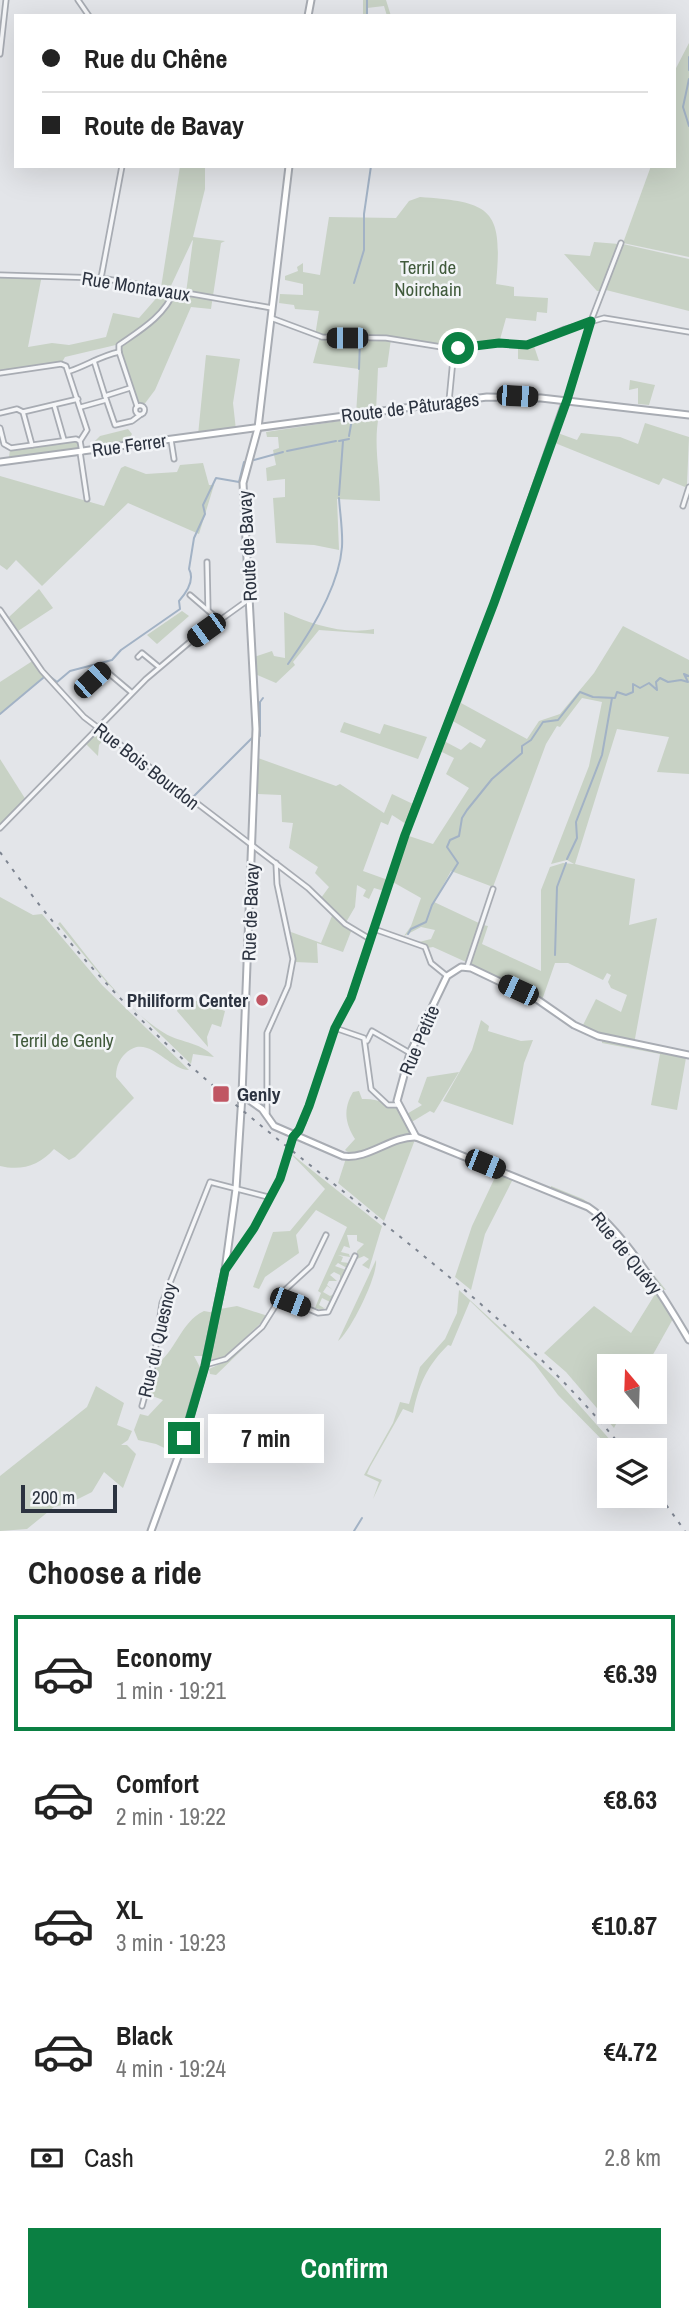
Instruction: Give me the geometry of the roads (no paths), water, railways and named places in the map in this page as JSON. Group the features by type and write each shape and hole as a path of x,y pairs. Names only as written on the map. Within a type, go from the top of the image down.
{"main road":[{"name":"Route de Bavay","path":"252,846 257,729 243,483 258,428 289,168"},
{"name":"Route de Pâturages","path":"258,428 449,401 504,396 566,400 689,415"},
{"name":"Rue Ferrer","path":"0,462 258,428"},
{"name":"Rue de Bavay","path":"225,1270 236,1189 243,1095 252,846"},
{"path":"447,976 467,967 538,1000 598,1037 689,1055"},
{"name":"Rue Petite","path":"398,1105 410,1053 447,976"},
{"path":"243,1095 267,1115 274,1126 349,1157 404,1138 416,1137 398,1105"},
{"name":"Rue de Quévy","path":"416,1137 594,1211 656,1287 689,1340"},
{"path":"151,1531 178,1457 205,1366 225,1270"}],"street":[{"path":"0,54 6,0"},
{"path":"101,278 122,168"},
{"path":"225,1270 254,1228 280,1179 294,1135 303,1123 335,1028 351,998 411,817 525,513 591,321 621,243"},
{"name":"Rue Montavaux","path":"0,275 101,278 272,308"},
{"path":"140,415 136,412 138,406 130,388 119,345 146,326 167,304 174,291"},
{"path":"271,318 322,337 386,338 454,349 499,343 527,345 591,321 609,318 689,332"},
{"path":"449,401 454,349"},
{"path":"69,371 94,361 99,356 119,352"},
{"path":"94,361 115,425 132,421 140,415 145,409 138,406"},
{"path":"0,373 61,364 69,371 87,431 80,441 87,499"},
{"path":"80,407 130,388"},
{"path":"0,413 17,409 23,412 78,399"},
{"path":"54,405 64,440"},
{"path":"23,412 32,445"},
{"path":"0,428 8,447 64,440 80,441"},
{"path":"171,439 174,459"},
{"path":"683,506 689,487"},
{"path":"207,562 208,610"},
{"path":"190,595 219,620"},
{"path":"0,828 131,692 219,620 250,599"},
{"name":"Rue Bois Bourdon","path":"0,610 42,671 97,728 312,891 345,924 370,939"},
{"path":"138,657 142,653 159,667"},
{"path":"103,670 131,692"},
{"path":"267,1115 267,1033 288,986 293,959 277,884 276,863"},
{"path":"467,967 493,889"},
{"path":"374,929 425,947 433,966 447,976"},
{"path":"335,1028 367,1041"},
{"path":"398,1105 388,1105 371,1089 367,1041 372,1031 410,1053"},
{"name":"Rue du Quesnoy","path":"142,1406 153,1366 162,1303 210,1182 236,1189"},
{"path":"236,1189 268,1198"},
{"path":"205,1366 226,1359 257,1332 281,1297 311,1266 326,1235"},
{"path":"281,1297 321,1314 328,1312 355,1256"}],"waterway":[{"path":"367,0 367,14"},
{"path":"689,57 689,70"},
{"path":"689,79 683,107 689,126"},
{"path":"354,283 364,250 364,214 371,168"},
{"path":"359,369 360,342"},
{"path":"349,436 352,419"},
{"path":"339,441 349,439"},
{"path":"287,451 336,441"},
{"path":"339,495 343,441"},
{"path":"254,460 283,452"},
{"path":"47,674 57,682 70,671 112,660 121,650 180,609 179,601 191,582 189,569 194,538 205,514 203,505 216,478 239,482 244,462"},
{"path":"288,664 314,624 340,562 342,529 339,498"},
{"path":"408,934 411,929 426,922 432,905 458,863 447,847 450,840 459,836 462,818 467,810 492,779 522,753 522,746 531,740 543,722 558,720 580,692 593,697 615,698 617,692 626,695 633,692 633,684 640,688 649,683 657,690 656,682 660,678 668,682 688,682 684,674 689,676"},
{"path":"0,714 43,678"},
{"path":"260,736 260,702 263,698"},
{"path":"567,859 577,838 576,822 602,755 612,698"},
{"path":"193,797 254,736"},
{"path":"555,955 557,887 566,863"},
{"path":"354,1531 362,1518"}],"railway":[{"path":"0,852 91,966 167,1045 249,1116 473,1297 577,1396 614,1438"},
{"path":"667,1506 685,1531"}],"place":[{"name":"Philiform Center","path":"262,1000"},
{"name":"Genly","path":"221,1094"}],"park label":[{"name":"Terril de Noirchain","path":"428,278"},
{"name":"Terril de Genly","path":"63,1040"}]}
